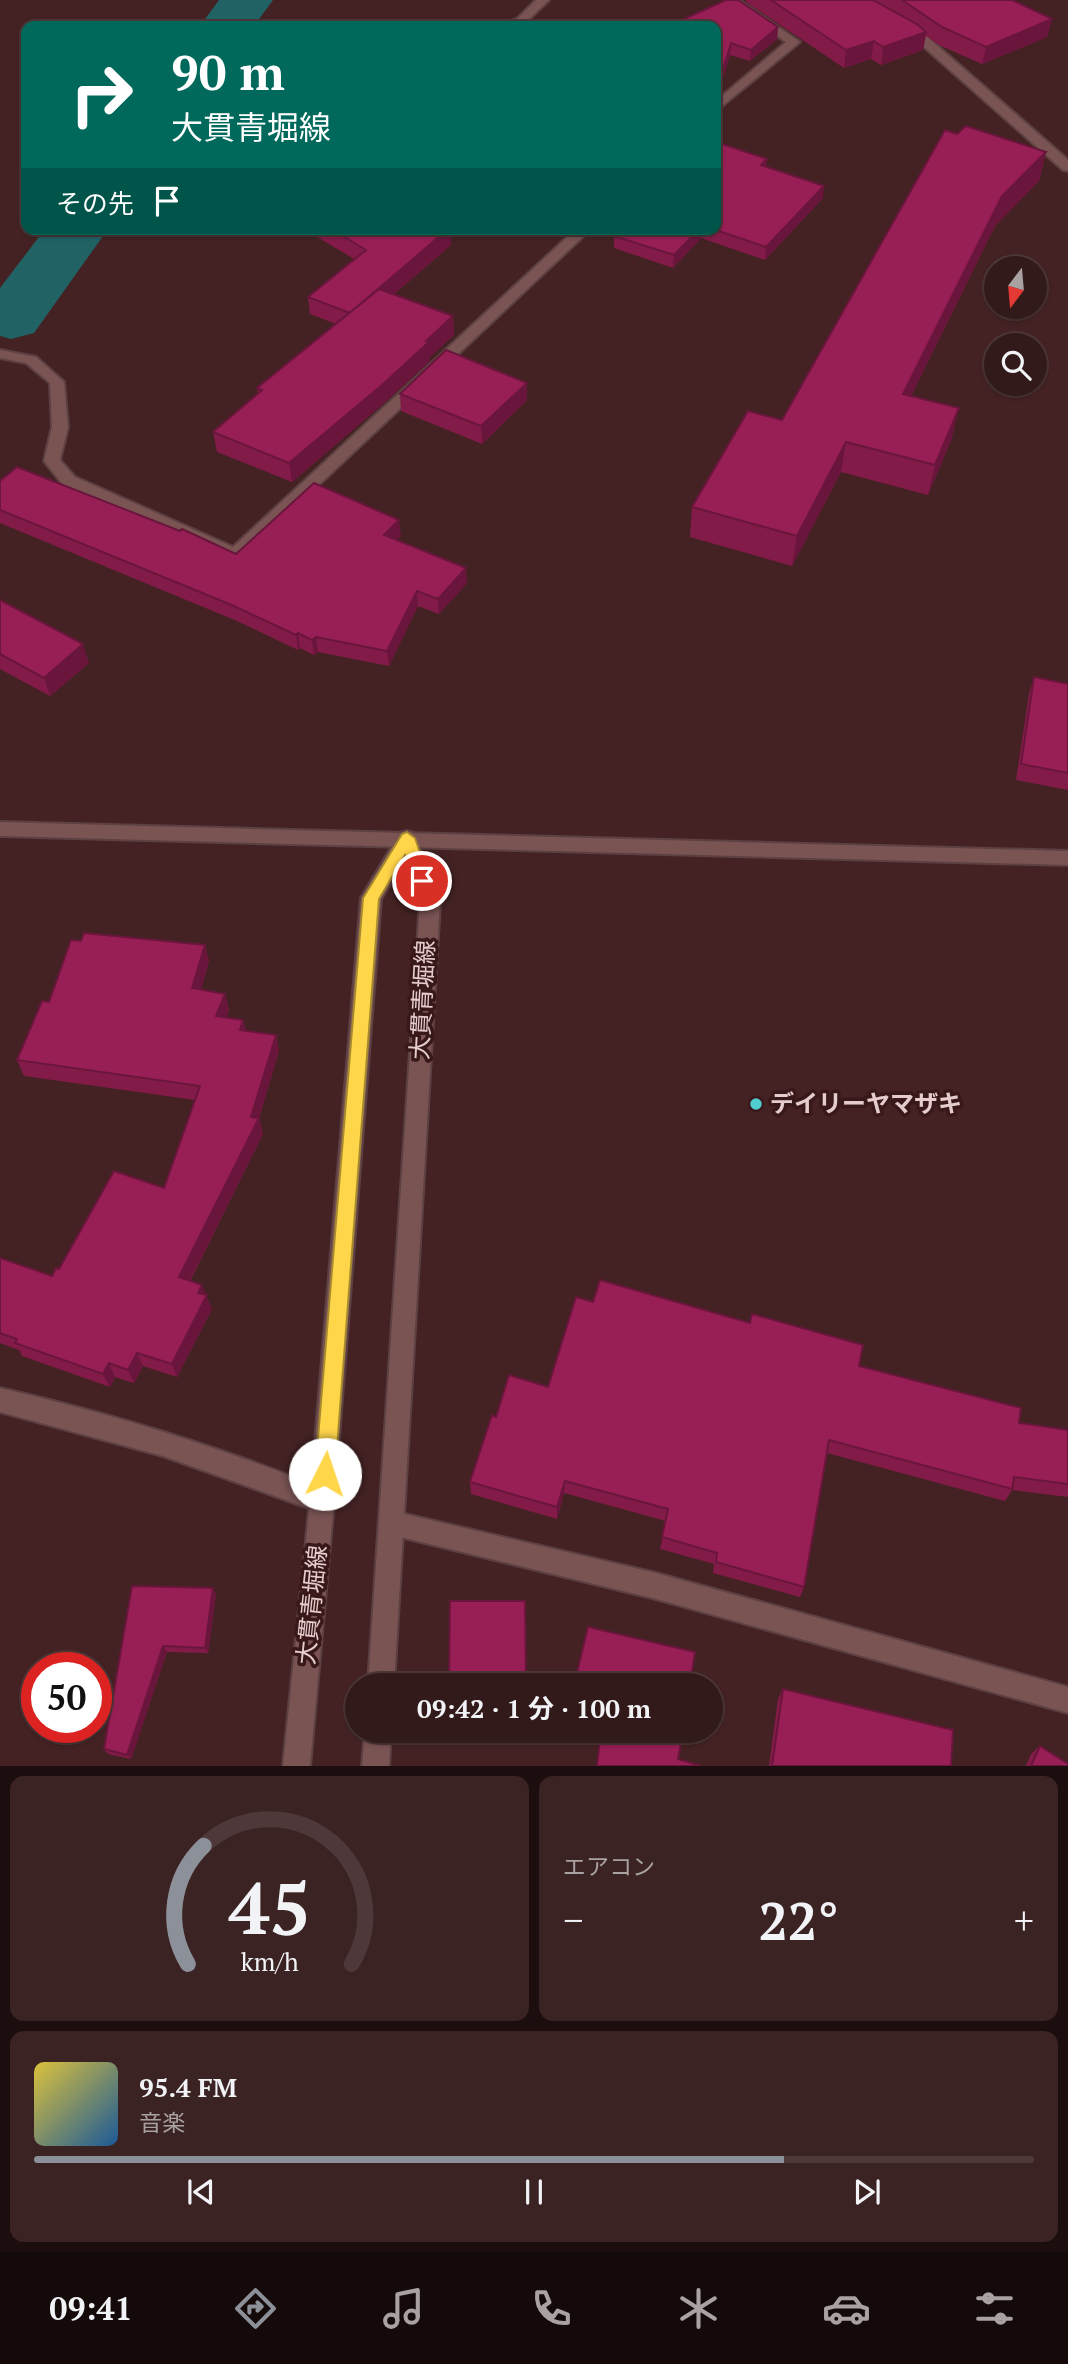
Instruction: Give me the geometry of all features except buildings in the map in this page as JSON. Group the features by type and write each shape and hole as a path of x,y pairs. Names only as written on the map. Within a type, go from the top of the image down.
{"street":[{"path":"521,21 543,0"},
{"path":"721,103 794,42 731,0"},
{"path":"886,19 920,37 1068,167"},
{"path":"0,354 31,360 57,382 60,426 52,461 69,481 235,554 578,235"},
{"path":"0,829 1068,858"},
{"name":"大貫青堀線","path":"296,1766 322,1501 371,898 407,838"},
{"name":"大貫青堀線","path":"382,1673 430,902 407,838"},
{"path":"0,1400 78,1418 164,1443 322,1501"},
{"path":"392,1523 656,1586 1068,1700"},
{"path":"375,1766 376,1743"}],"waterway":[{"path":"231,21 246,0"},
{"path":"11,319 73,235"}],"place":[{"name":"デイリーヤマザキ","path":"756,1104"}],"route":[{"path":"325,1474 371,898 407,838 422,881"}]}
